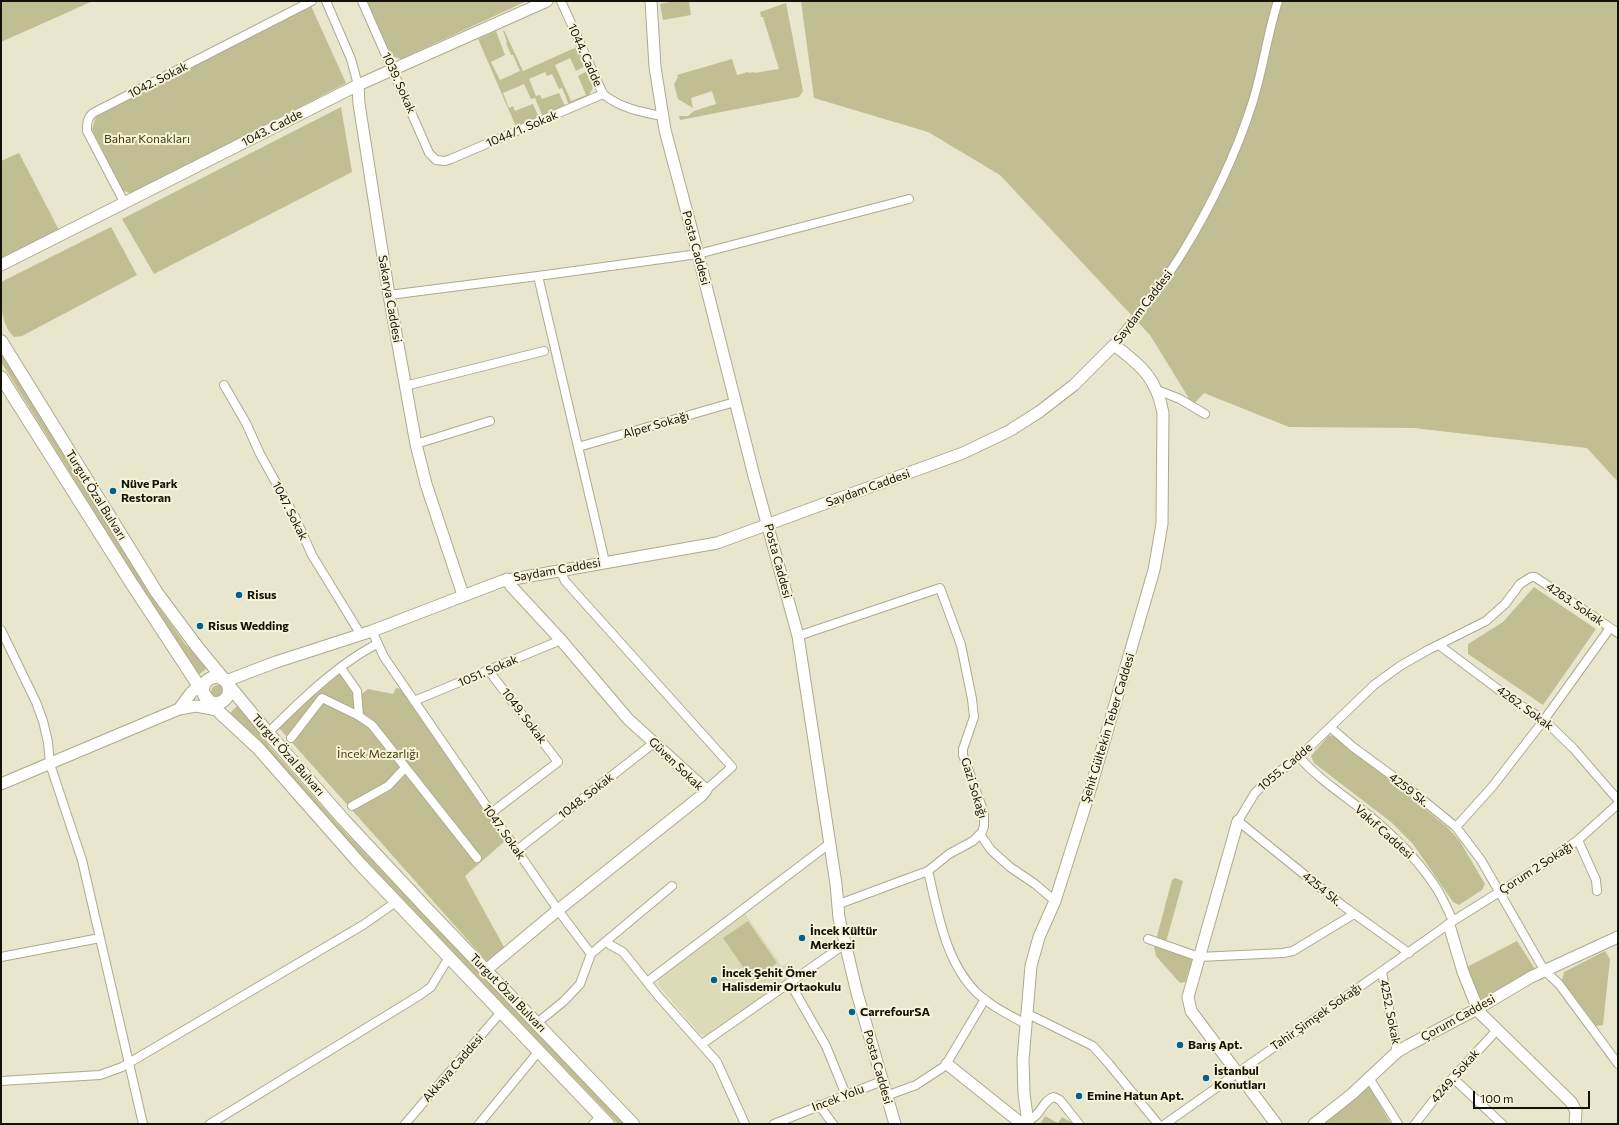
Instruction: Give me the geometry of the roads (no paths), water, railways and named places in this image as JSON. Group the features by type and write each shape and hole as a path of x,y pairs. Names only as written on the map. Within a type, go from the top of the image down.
{"main road":[{"name":"Turgut Özal Bulvarı","path":"1,341 157,593 180,627 268,733 379,858 633,1124"},
{"name":"Turgut Özal Bulvarı","path":"1,377 206,697 217,710 258,748 330,831 502,1012 601,1121"},
{"path":"218,677 226,681 229,693 225,700 221,702 212,702 206,697 204,689 207,681 218,677"}],"street":[{"name":"1042. Sokak","path":"124,202 87,131 90,116 93,113 312,1"},
{"name":"Sakarya Caddesi","path":"326,1 351,59 358,85 359,104 369,175 416,444 426,484 463,595"},
{"name":"1039. Sokak","path":"362,1 429,153 432,158 440,161"},
{"name":"1043. Cadde","path":"1,265 358,85 547,1"},
{"name":"1044. Cadde","path":"561,1 603,94 617,104 662,116"},
{"name":"Posta Caddesi","path":"651,1 655,67 662,116 735,402 798,636 830,844 839,918 857,993 895,1124"},
{"name":"Saydam Caddesi","path":"226,681 276,662 367,633 507,579 717,544 963,453 1009,431 1039,412 1068,390 1114,345 1162,283 1181,255 1221,180 1235,149 1257,88 1278,1"},
{"name":"1044/1. Sokak","path":"440,161 451,159 603,94"},
{"path":"389,294 538,276 698,254 909,200"},
{"path":"538,276 604,562"},
{"name":"Şehit Gültekin Teber Caddesi","path":"1026,1123 1024,1073 1031,966 1039,937 1055,901 1088,797 1154,570 1162,524 1163,413 1161,400 1157,390 1143,368 1114,345"},
{"path":"405,386 544,352"},
{"name":"1047. Sokak","path":"224,386 246,423 260,454 295,517 312,554 367,633 377,644 414,702 558,910 591,954"},
{"path":"1157,390 1180,399 1205,414"},
{"name":"Alper Sokağı","path":"578,447 735,402"},
{"path":"416,444 490,421"},
{"path":"560,570 565,581 732,767 706,790"},
{"name":"4263. Sokak","path":"1531,577 1535,577 1618,633"},
{"name":"1055. Cadde","path":"1276,1124 1191,1011 1188,997 1238,821 1255,793 1268,780 1299,757 1370,689 1407,662 1491,618 1505,604 1520,584 1531,577"},
{"name":"Güven Sokak","path":"486,970 706,790 628,719 561,640 511,586 507,579"},
{"name":"Gazi Sokağı","path":"798,636 940,588 961,645 971,694 974,717 963,750 966,765 984,813 984,826 980,834 973,841 949,854 928,871 838,904"},
{"path":"1456,827 1492,787 1544,720 1610,628"},
{"path":"1,630 40,711 47,736 50,764 82,860 143,1124"},
{"name":"1051. Sokak","path":"414,702 561,640"},
{"path":"268,733 301,701 341,668 367,649 377,644"},
{"name":"4262. Sokak","path":"1439,645 1511,699 1544,720 1573,748 1618,800"},
{"path":"341,668 357,691 359,716"},
{"name":"1049. Sokak","path":"489,671 558,762 491,813"},
{"path":"179,710 198,686"},
{"path":"291,738 322,698 359,716 372,725 477,858"},
{"path":"1,784 179,710 196,706 217,710"},
{"name":"4259 Sk.","path":"1330,727 1353,747 1402,783 1456,827 1481,860 1544,970 1559,984 1618,1064"},
{"name":"1048. Sokak","path":"517,850 655,742"},
{"name":"Vakıf Caddesi","path":"1299,757 1315,773 1378,823 1407,850 1423,869 1437,889 1451,923 1452,939 1477,1008 1482,1016 1572,1102 1576,1111 1575,1124"},
{"path":"352,806 388,786 406,768"},
{"name":"Çorum 2 Sokağı","path":"1451,923 1578,840 1618,804"},
{"name":"4254 Sk.","path":"1238,821 1354,914 1409,953"},
{"path":"980,834 991,850 1010,867 1035,884 1055,901"},
{"path":"1578,840 1596,880 1597,891"},
{"path":"647,982 830,844"},
{"path":"928,871 942,924 954,959 968,983 985,1000 1002,1011 1027,1019 1093,1046 1158,1124"},
{"path":"537,1023 564,1001 580,984 591,954 672,886"},
{"path":"1,1081 100,1075 128,1063 363,925 396,902"},
{"path":"1148,939 1199,957 1283,953 1293,951 1354,914"},
{"name":"Tahir Şimşek Sokağı","path":"1165,1124 1451,923"},
{"name":"Çorum Caddesi","path":"1314,1124 1370,1078 1397,1052 1544,970 1618,937"},
{"path":"1,957 100,938"},
{"path":"605,942 623,952 647,982 717,1062 745,1124"},
{"path":"702,1044 845,944"},
{"path":"210,1124 420,995 431,987 449,957"},
{"name":"4252. Sokak","path":"1382,972 1397,1052"},
{"path":"790,983 826,1046 846,1095"},
{"path":"886,1096 916,1085 947,1064 985,1000"},
{"name":"Akkaya Caddesi","path":"405,1124 502,1012"},
{"name":"4249. Sokak","path":"1415,1124 1453,1078 1497,1030"},
{"path":"479,1124 539,1052"},
{"path":"947,1064 1026,1123 1035,1117 1047,1100 1054,1097 1060,1100 1079,1124"},
{"path":"1370,1078 1398,1124"},
{"path":"1453,1078 1502,1124"},
{"name":"Incek Yolu","path":"774,1124 882,1081"},
{"path":"819,1105 833,1124"}],"place":[{"name":"Nüve Park Restoran","path":"113,491"},
{"name":"Risus","path":"239,595"},
{"name":"Risus Wedding","path":"200,626"},
{"name":"İncek Kültür Merkezi","path":"802,938"},
{"name":"İncek Şehit Ömer Halisdemir Ortaokulu","path":"714,980"},
{"name":"CarrefourSA","path":"852,1012"},
{"name":"Barış Apt.","path":"1180,1045"},
{"name":"İstanbul Konutları","path":"1206,1078"},
{"name":"Emine Hatun Apt.","path":"1079,1096"}],"park label":[{"name":"Bahar Konakları","path":"147,139"},
{"name":"İncek Mezarlığı","path":"378,754"}]}
